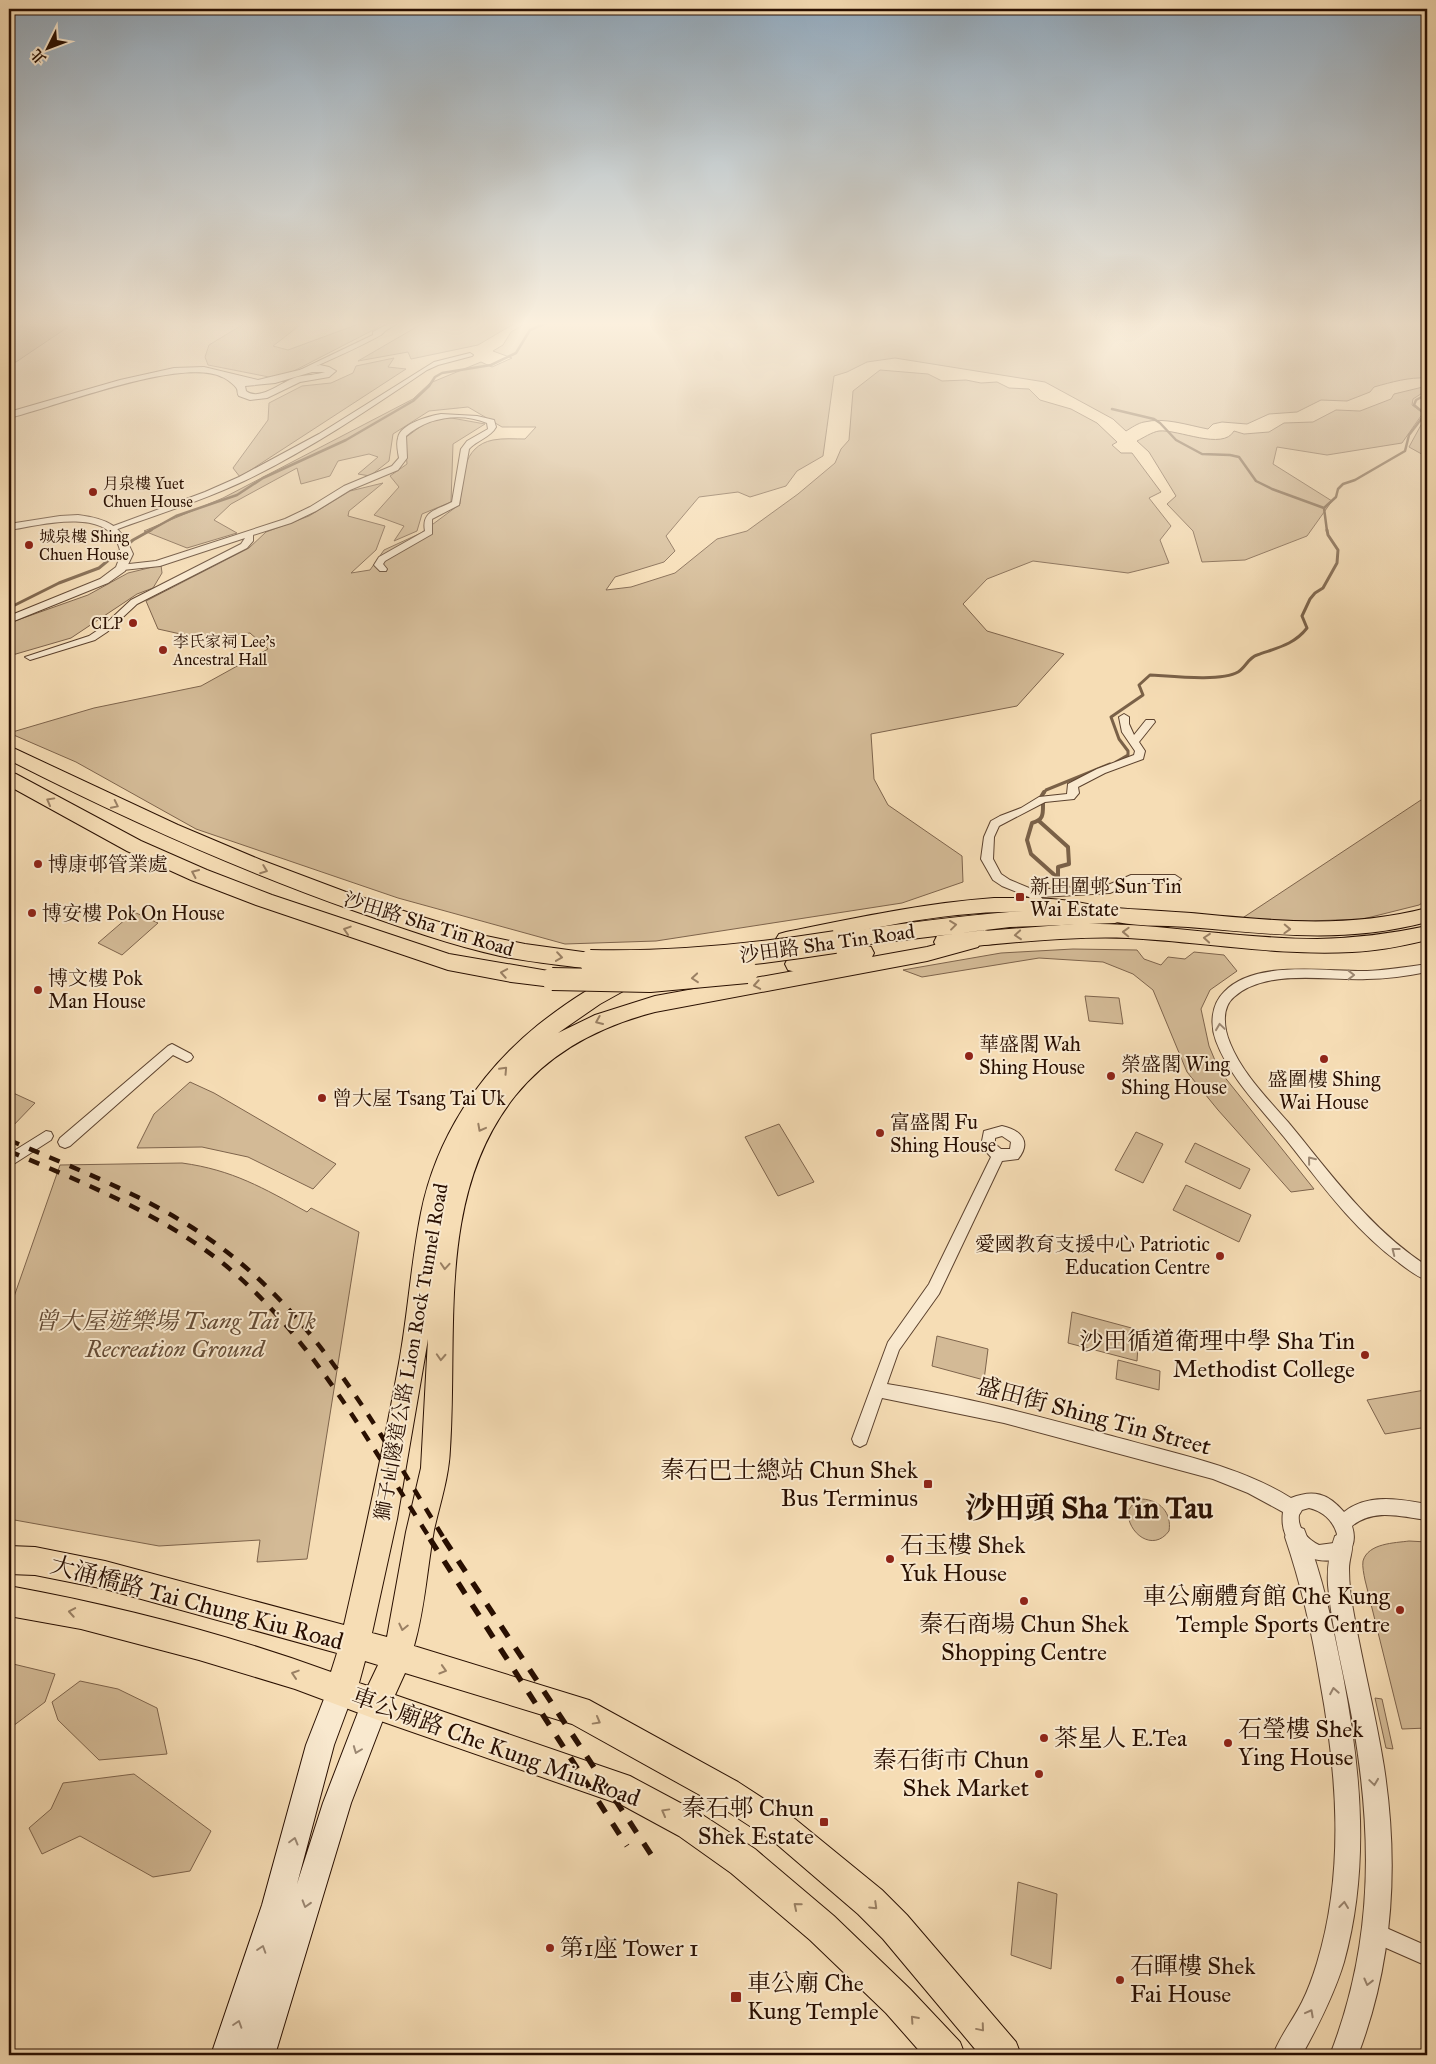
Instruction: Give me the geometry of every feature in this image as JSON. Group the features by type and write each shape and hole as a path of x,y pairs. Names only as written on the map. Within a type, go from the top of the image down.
{"highway":[{"name":"沙田路 Sha Tin Road","path":"9,752 121,808 222,853 285,878 426,927 471,940 535,954 590,961 648,963 714,959 986,920 1044,916 1115,915"},
{"name":"沙田路 Sha Tin Road","path":"9,778 134,846 200,875 340,928 448,962 552,979 623,982 674,980 796,964 922,944 984,938"}],"main road":[{"name":"獅子山隧道公路 Lion Rock Tunnel Road","path":"227,2055 277,1905 320,1745 341,1691 355,1644 372,1574 412,1362 437,1193 443,1171 458,1137 479,1102 500,1074 557,1020 606,990 637,975 705,955 925,912 1037,900 1115,915 1320,930 1376,926 1427,915"},
{"name":"獅子山隧道公路 Lion Rock Tunnel Road","path":"259,2055 337,1803 375,1704 396,1656 414,1574 420,1532 435,1469 445,1266 451,1211 458,1184 470,1150 485,1120 502,1094 521,1074 550,1050 584,1028 618,1014 654,1004 926,954 984,938 1052,932 1117,931 1276,943 1331,945 1390,941 1427,933"},
{"name":"大涌橋路 Tai Chung Kiu Road","path":"9,1560 35,1561 105,1575 355,1644"},
{"name":"大涌橋路 Tai Chung Kiu Road","path":"9,1601 81,1614 200,1645 295,1674 341,1691"},
{"path":"355,1644 578,1711 727,1793 784,1830 863,1896 896,1927 1003,2055"},
{"name":"車公廟路 Che Kung Miu Road","path":"341,1691 630,1792 690,1826 743,1861 822,1928 898,2001 947,2055"}],"street":[{"path":"115,531 223,488 322,436 349,418"},
{"path":"123,567 157,564 300,516 347,488 395,468 403,458 401,436 429,418"},
{"path":"383,568 378,565 382,559 429,532 427,520 429,517 450,508 456,503 466,449 470,443 491,430 492,427 491,422 480,418"},
{"path":"9,527 80,519 99,521 115,531 127,554 123,567 115,574 97,584 9,620"},
{"path":"30,657 74,645 96,635 131,604 246,545 250,539 249,534"},
{"path":"1124,717 1124,724 1140,751 1139,756 1134,760 1101,771 1072,786 1074,793 1070,797 1043,799 995,824 989,837 987,859 997,877 1006,884 1037,900 1110,889 1131,879 1175,879"},
{"path":"1134,741 1150,722"},
{"path":"1427,968 1366,975 1282,975 1265,978 1240,986 1230,993 1222,1003 1219,1014 1219,1028 1224,1044 1250,1086 1341,1198 1387,1245 1427,1274"},
{"path":"65,1142 172,1049 187,1057"},
{"path":"9,1161 46,1136"},
{"path":"860,1438 893,1347 911,1319 934,1290 998,1155"},
{"name":"盛田街 Shing Tin Street","path":"877,1390 921,1396 1213,1471 1239,1479 1267,1492 1292,1508"},
{"path":"1286,2055 1315,2004 1334,1952 1344,1907 1350,1818 1346,1769 1334,1690 1316,1600 1290,1521 1292,1508 1303,1500 1314,1500 1332,1509 1343,1534 1338,1569 1342,1605 1377,1810 1378,1891 1370,1976 1355,2030 1344,2055"},
{"path":"1296,1536 1303,1545 1319,1553 1335,1552 1352,1514 1378,1506 1395,1506 1427,1512"},
{"path":"1375,1933 1427,1956"}],"green space":[{"path":"268,418 330,418 240,477 233,468"},
{"path":"376,418 418,418 393,434 389,461 370,476 358,474 378,457 369,454 338,461 330,476 301,484 297,468 231,504 214,520 237,533 187,548 144,531 223,498"},
{"path":"453,418 485,424 453,444 451,502 422,514 417,531 394,541 404,526 374,515 399,487 390,476 407,464 405,438 428,421"},
{"path":"487,418 828,418 823,456 797,471 786,486 750,497 738,492 699,497 666,536 675,551 664,562 615,577 606,590 631,587 675,573 717,539 747,531 798,494 835,463 841,449 849,440 851,418 1088,418 1097,423 1117,442 1112,445 1121,453 1132,453 1161,492 1149,498 1171,526 1160,540 1169,563 1128,573 1033,561 987,579 963,604 987,631 1064,654 1017,706 871,734 874,779 888,805 962,856 963,882 902,903 656,941 565,944 398,898 196,829 76,762 9,733 94,708 201,686 268,649 250,633 203,639 158,629 146,601 249,548 266,532 309,516 350,491 383,483 349,511 348,516 385,526 376,550 351,573 370,570 384,550 421,533 460,504 463,474 469,456 475,449 483,443 493,440 525,439 536,427 502,427"},
{"path":"1259,418 1247,424 1222,422 1213,424 1208,429 1160,420 1139,423 1126,431 1113,419"},
{"path":"1320,418 1419,418 1402,443 1327,455 1277,447 1273,464 1332,501 1307,536 1245,560 1202,562 1193,531 1167,504 1176,496 1149,452 1137,441 1159,431 1200,438 1220,439 1228,437 1234,431 1244,434 1269,432 1284,423 1313,422"},
{"path":"1425,418 1427,418 1427,457 1409,447"},
{"path":"161,565 162,573 153,588 137,594 71,638 9,656 9,623 88,595 128,573"},
{"path":"1427,796 1427,900 1419,905 1363,919 1309,921 1241,919"},
{"path":"134,912 158,923 122,955 98,943"},
{"path":"1073,949 1137,950 1144,959 1161,965 1168,957 1185,959 1194,952 1224,955 1237,971 1210,990 1201,1009 1209,1046 1219,1070 1314,1189 1291,1192 1218,1110 1187,1072 1153,990 1133,974 1103,962 1039,958 922,977 903,970 1001,953"},
{"path":"1085,996 1119,998 1123,1024 1089,1021"},
{"path":"190,1082 214,1093 336,1164 313,1189 248,1157 202,1147 137,1148 154,1114"},
{"path":"9,1091 35,1103 9,1130"},
{"path":"779,1124 814,1182 778,1196 745,1137"},
{"path":"1136,1132 1163,1144 1143,1183 1115,1170"},
{"path":"1195,1143 1250,1169 1240,1189 1185,1162"},
{"name":"曾大屋遊樂場 Tsang Tai Uk Recreation Ground","path":"182,1163 232,1175 262,1188 307,1212 311,1208 359,1232 307,1559 257,1562 260,1540 159,1546 9,1519 9,1311 60,1165"},
{"path":"1186,1185 1251,1215 1239,1242 1173,1210"},
{"path":"1072,1312 1139,1330 1137,1361 1068,1343"},
{"path":"937,1336 988,1349 984,1380 932,1366"},
{"path":"1118,1360 1160,1371 1159,1390 1116,1379"},
{"path":"1425,1390 1427,1394 1427,1427 1385,1434 1367,1400"},
{"path":"1142,1499 1154,1502 1167,1513 1169,1531 1163,1537 1156,1540 1142,1538 1132,1526 1128,1511 1135,1501"},
{"name":"車公廟體育館 Che Kung Temple Sports Centre","path":"1409,1541 1427,1542 1427,1728 1402,1729 1365,1580 1363,1561 1366,1555 1376,1547"},
{"path":"9,1663 55,1674 45,1702 9,1729"},
{"path":"80,1681 118,1689 157,1708 167,1754 99,1760 58,1720 52,1702"},
{"path":"1375,1698 1382,1699 1393,1749 1386,1748"},
{"path":"134,1774 211,1831 190,1871 153,1877 80,1836 42,1854 29,1828 51,1809 63,1783"},
{"path":"1018,1882 1057,1894 1051,1969 1011,1955"}],"waterway":[{"path":"149,531 176,516 237,495 263,478 346,440 383,418"},
{"path":"1151,418 1160,423 1176,440 1202,454 1239,457 1256,481 1272,489 1324,508"},
{"path":"1324,508 1336,497 1338,489 1343,484 1355,480 1405,451 1409,435 1422,418"},
{"path":"1324,508 1327,531"},
{"path":"9,608 59,583 99,568 133,540 151,530"},
{"path":"1116,762 1128,755 1128,751 1119,739 1111,717 1143,695 1139,685 1150,675 1195,678 1230,675 1241,670 1254,656 1284,645 1302,634 1307,628 1302,616 1310,599 1323,588 1337,563 1338,550 1328,535 1327,530"},
{"path":"1044,793 1046,790 1110,764"},
{"path":"1041,797 1044,792"},
{"path":"1043,803 1042,816 1039,820 1032,823 1027,840 1031,854 1069,888"},
{"path":"1039,821 1068,847 1069,864 1058,867 1058,877"}],"railway":[{"path":"9,1140 122,1189 176,1218 227,1252 262,1282 293,1314 349,1386 445,1540"},
{"path":"9,1151 118,1199 145,1213 196,1243 252,1289 282,1321 336,1391 431,1540"},
{"path":"430,1539 627,1846"},
{"path":"444,1539 656,1862"}],"place":[{"name":"月泉樓 Yuet Chuen House","path":"93,492"},
{"name":"城泉樓 Shing Chuen House","path":"29,545"},
{"name":"CLP","path":"133,623"},
{"name":"李氏家祠 Lee's Ancestral Hall","path":"163,650"},
{"name":"博康邨管業處","path":"38,864"},
{"name":"新田圍邨 Sun Tin Wai Estate","path":"1020,897"},
{"name":"博安樓 Pok On House","path":"32,913"},
{"name":"博文樓 Pok Man House","path":"38,990"},
{"name":"華盛閣 Wah Shing House","path":"969,1056"},
{"name":"盛圍樓 Shing Wai House","path":"1324,1059"},
{"name":"榮盛閣 Wing Shing House","path":"1111,1076"},
{"name":"曾大屋 Tsang Tai Uk","path":"322,1098"},
{"name":"富盛閣 Fu Shing House","path":"880,1133"},
{"name":"愛國教育支援中心 Patriotic Education Centre","path":"1220,1256"},
{"name":"沙田循道衛理中學 Sha Tin Methodist College","path":"1365,1355"},
{"name":"秦石巴士總站 Chun Shek Bus Terminus","path":"928,1484"},
{"name":"石玉樓 Shek Yuk House","path":"890,1559"},
{"name":"秦石商場 Chun Shek Shopping Centre","path":"1024,1601"},
{"name":"車公廟體育館 Che Kung Temple Sports Centre","path":"1400,1610"},
{"name":"茶星人 E.Tea","path":"1044,1738"},
{"name":"石瑩樓 Shek Ying House","path":"1228,1743"},
{"name":"秦石街市 Chun Shek Market","path":"1039,1774"},
{"name":"秦石邨 Chun Shek Estate","path":"824,1822"},
{"name":"第1座 Tower 1","path":"550,1948"},
{"name":"石暉樓 Shek Fai House","path":"1120,1980"},
{"name":"車公廟 Che Kung Temple","path":"736,1997"}],"district":[{"name":"沙田頭 Sha Tin Tau","path":"1089,1508"}]}
